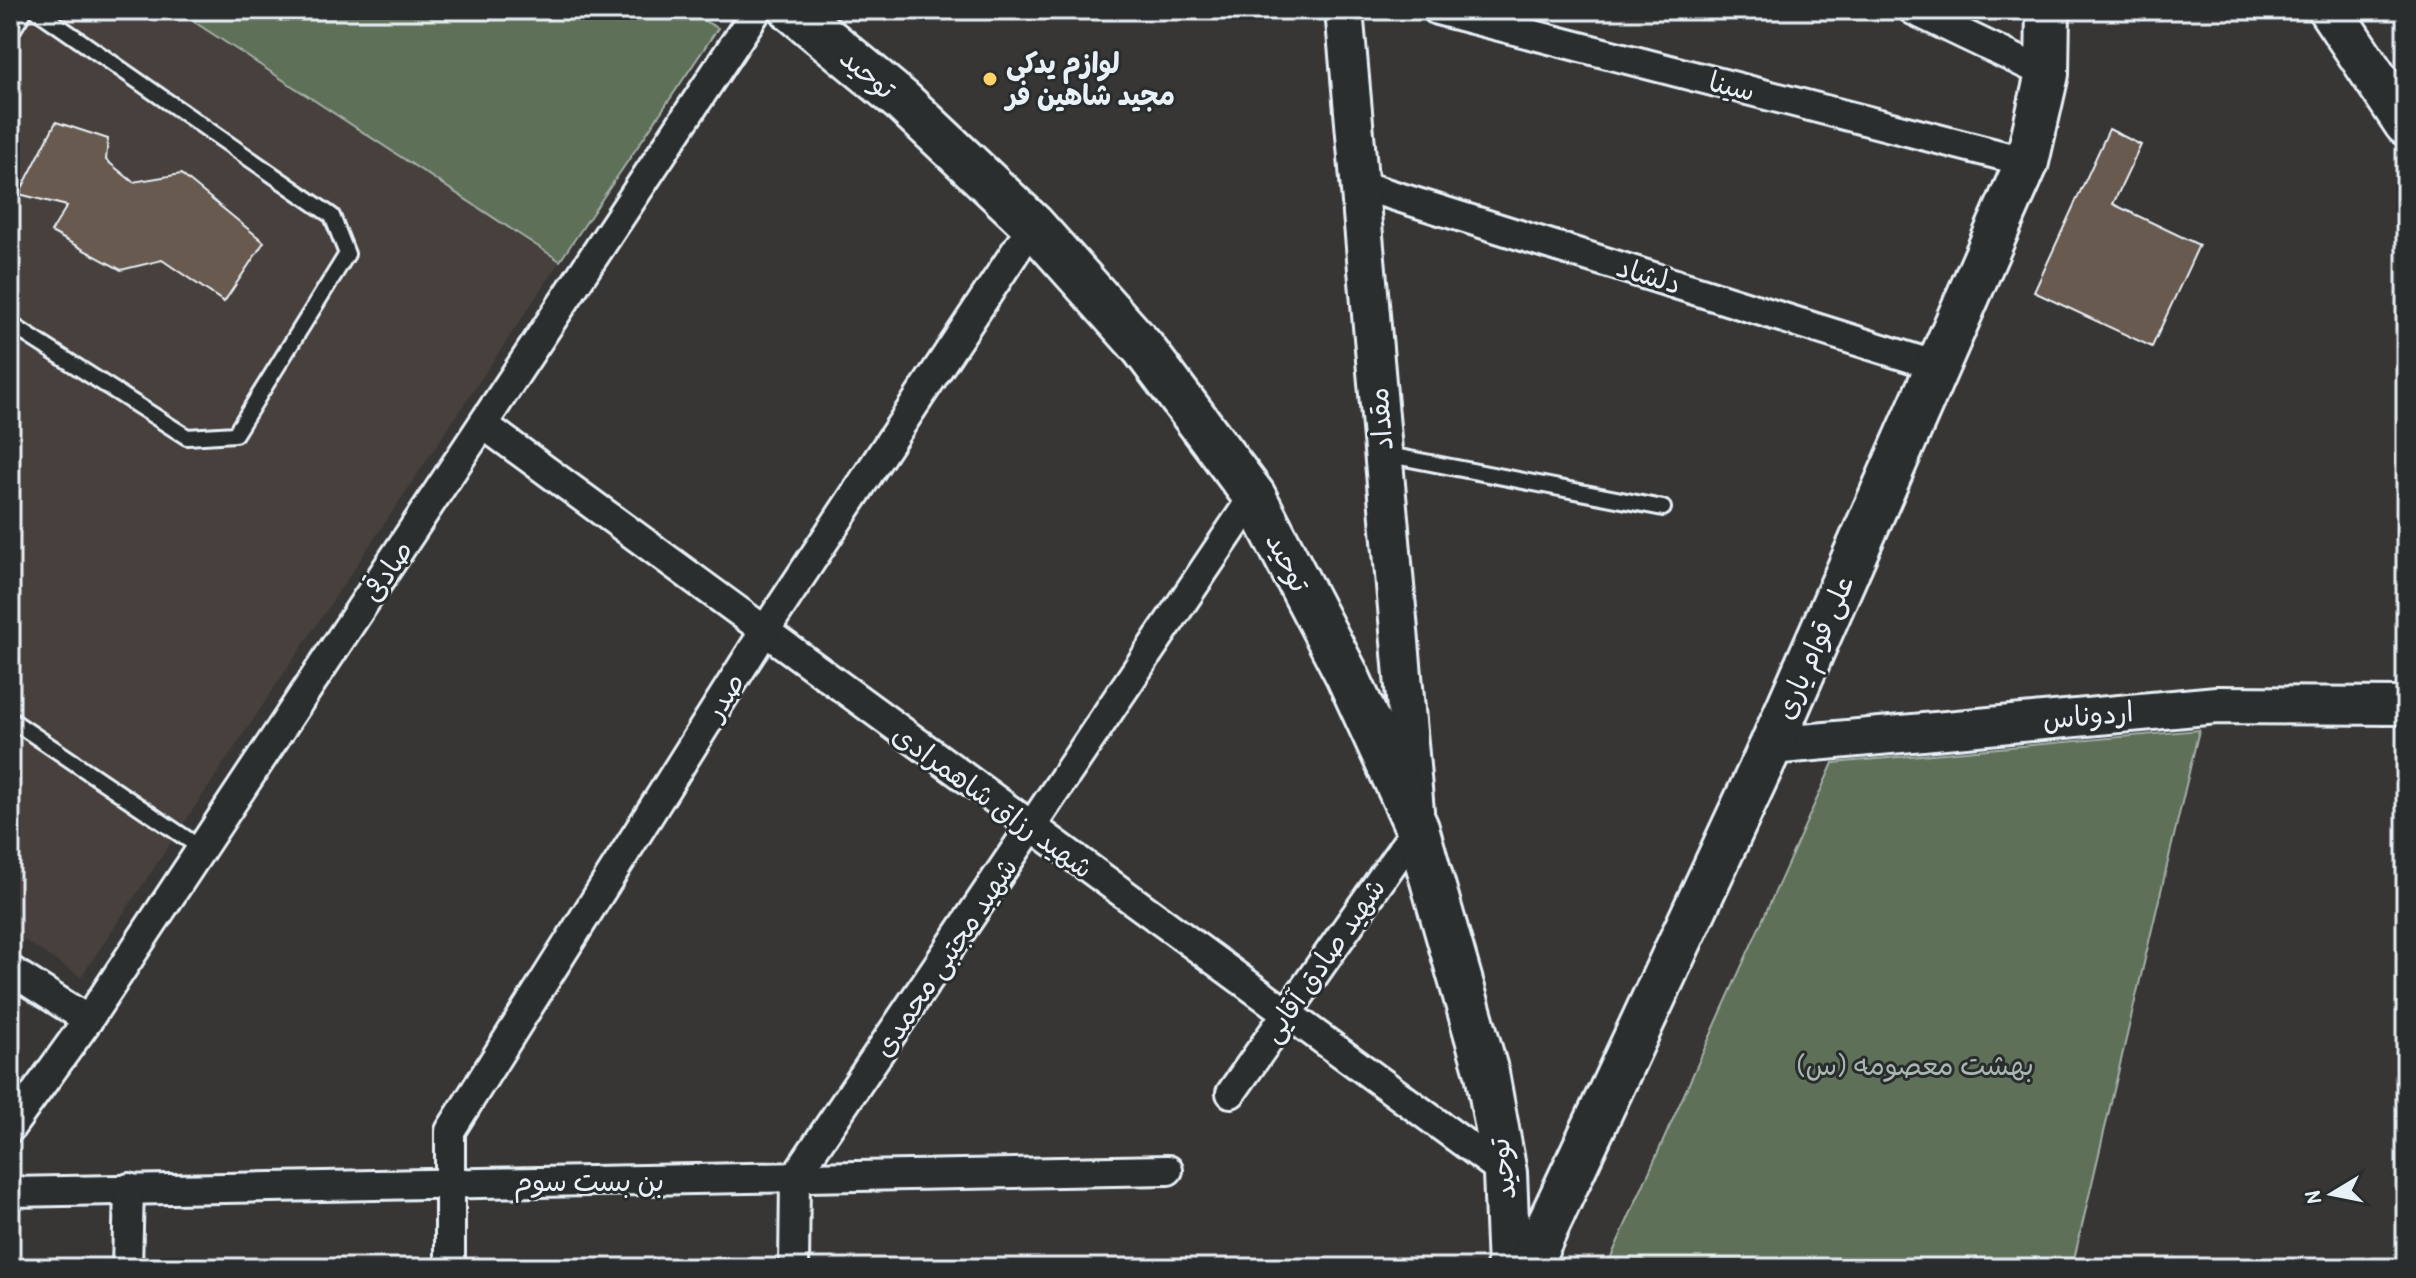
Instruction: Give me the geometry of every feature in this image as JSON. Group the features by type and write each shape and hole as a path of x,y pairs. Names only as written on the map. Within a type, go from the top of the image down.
{"main road":[{"name":"توحید","path":"792,10 902,101 1033,225 1143,348 1254,496 1347,675 1417,828 1487,1073 1505,1173 1509,1268"},
{"name":"علی قوام یاری","path":"1528,1268 1771,746 2027,162 2047,74 2048,10"},
{"path":"2330,10 2406,124"}],"street":[{"name":"صادقی","path":"10,1128 88,1020 757,10"},
{"name":"مقداد","path":"1344,10 1417,828"},
{"name":"سینا","path":"1437,10 2027,162"},
{"path":"1913,10 2047,74"},
{"name":"دلشاد","path":"1360,185 1937,366"},
{"name":"صدر","path":"450,1268 450,1131 764,632 1033,225"},
{"name":"شهید رزاق شاهمرادی","path":"484,425 1285,1015 1505,1173"},
{"name":"شهید مجتبی محمدی","path":"795,1177 1254,496"},
{"name":"اردوناس","path":"1771,746 2217,705 2406,706"},
{"name":"شهید صادق آقایی","path":"1231,1093 1417,828"},
{"path":"10,970 88,1020"},
{"name":"بن بست سوم","path":"10,1192 1168,1170"},
{"path":"794,1268 795,1177"},
{"path":"127,1268 129,1188"}],"lane":[{"path":"10,34 25,10"},
{"path":"10,324 187,437 235,434 347,254 332,216 36,10"},
{"path":"1383,453 1663,508"},
{"path":"10,719 202,849"}],"shaded area":[{"path":"10,10 176,10 560,261 81,977 10,931"}],"green space":[{"path":"176,10 684,10 718,28 560,261"},
{"name":"(بهشت معصومه (س","path":"2199,730 2072,1268 1606,1268 1833,763"}],"building":[{"path":"56,122 108,139 106,160 133,182 181,174 264,242 224,302 162,260 121,270 51,232 67,206 19,194"},
{"path":"2109,129 2141,145 2113,204 2199,245 2152,347 2034,292"}],"place":[{"name":"لوازم یدکی مجید شاهین فر","path":"990,79"}]}
